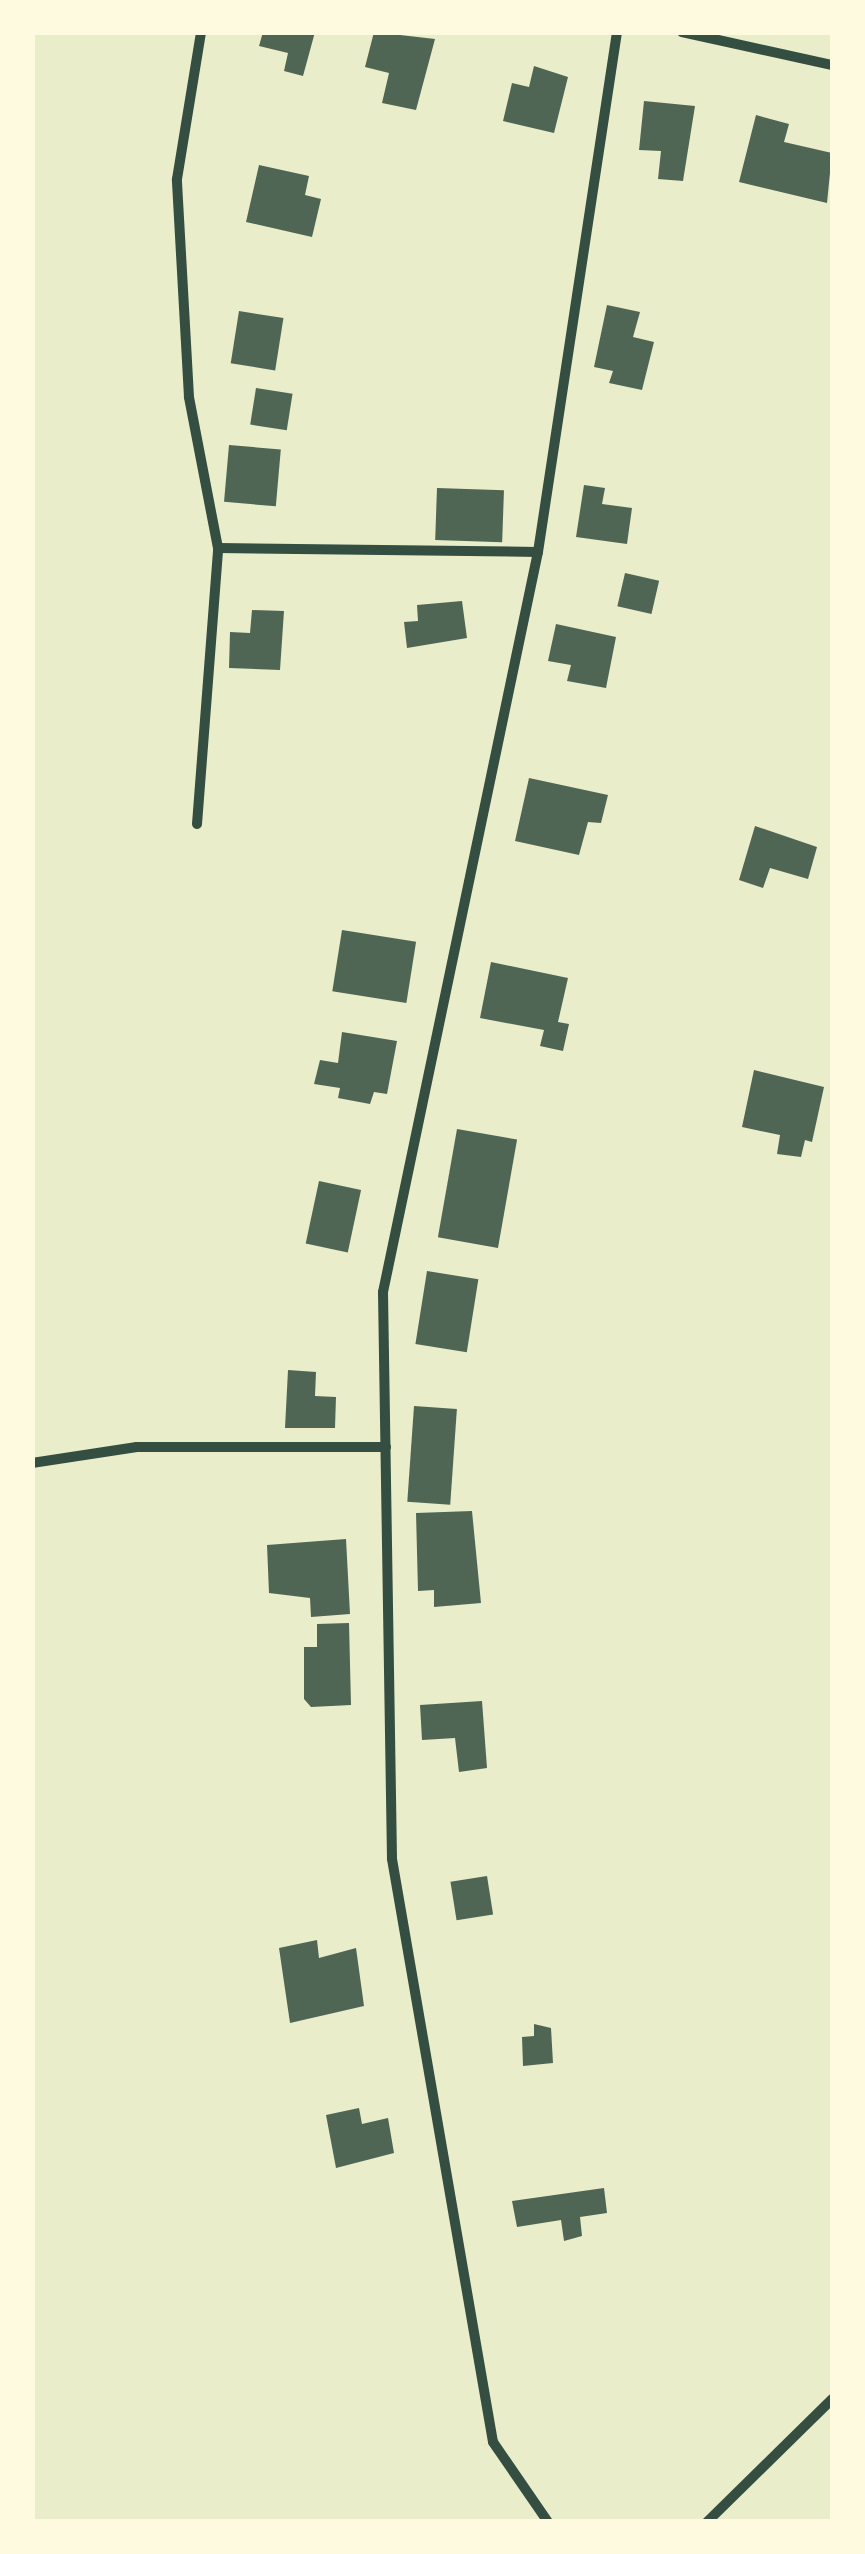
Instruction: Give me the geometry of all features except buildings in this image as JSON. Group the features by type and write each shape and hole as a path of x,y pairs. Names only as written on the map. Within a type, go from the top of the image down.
{"street":[{"path":"197,824 218,548 189,397 177,179 200,32"},
{"path":"548,2522 494,2442 392,1859 383,1292 538,552 617,32"},
{"path":"682,32 832,64"},
{"path":"218,548 538,552"},
{"path":"32,1463 137,1446 386,1447"},
{"path":"707,2522 832,2399"}]}
